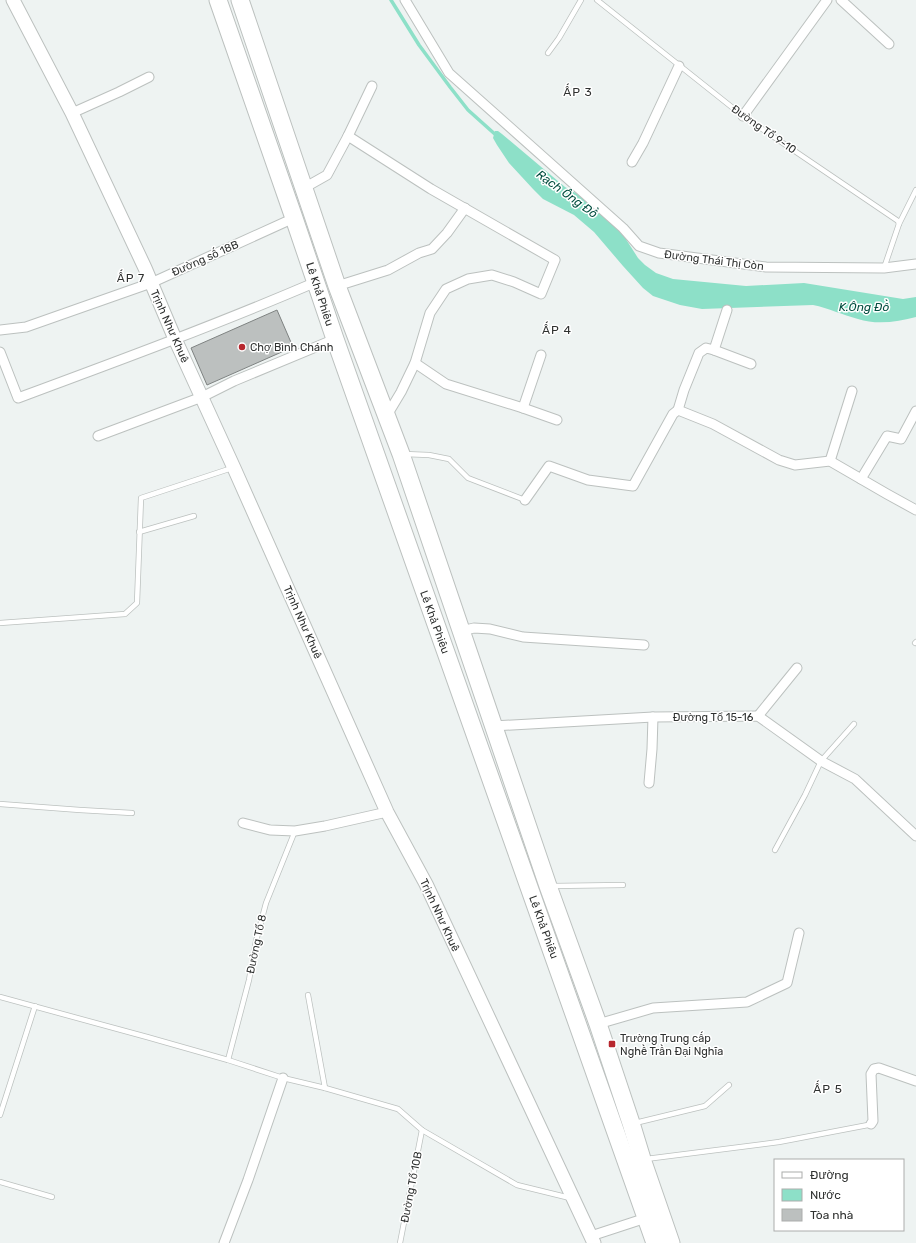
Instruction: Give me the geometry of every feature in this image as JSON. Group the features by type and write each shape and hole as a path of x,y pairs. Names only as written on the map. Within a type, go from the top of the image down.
{"highway":[{"name":"Lê Khả Phiêu","path":"218,0 335,339 655,1243"},
{"name":"Lê Khả Phiêu","path":"240,0 337,286 400,454 548,886 598,1024 632,1123 642,1160 671,1243"}],"street":[{"name":"Trịnh Như Khuê","path":"13,0 72,113 145,268 175,339 387,812 426,884 593,1240"},
{"name":"Đường Thái Thị Còn","path":"405,0 449,73 623,228 639,246 659,253 766,267 884,268 916,264"},
{"path":"743,116 827,0"},
{"path":"841,0 889,44"},
{"path":"632,162 643,143 679,66"},
{"path":"72,113 148,77"},
{"path":"304,188 327,175 372,86"},
{"path":"348,136 431,189 555,260 541,294 514,282 492,275 468,279 446,289 430,313 415,363 401,392 386,417"},
{"path":"337,286 388,270 419,253 432,249 448,233 465,208"},
{"name":"Đường số 18B","path":"0,330 26,327 151,283 294,218"},
{"path":"0,352 18,398 175,339 316,282"},
{"path":"714,350 727,310"},
{"path":"98,436 202,397 234,381 335,339"},
{"path":"525,500 549,466 588,480 633,486 673,414 678,410 684,390 699,353 706,348 751,364"},
{"path":"523,408 541,355"},
{"path":"415,363 446,384 557,420"},
{"path":"830,461 852,391"},
{"path":"678,410 713,424 780,460 795,465 830,461 916,510"},
{"path":"861,480 887,436 901,439 916,411"},
{"path":"461,631 474,628 490,629 523,637 644,645"},
{"path":"758,716 797,668"},
{"name":"Đường Tổ 15-16","path":"493,726 653,717 758,716 821,761 855,779 916,836"},
{"path":"649,782 653,717"},
{"path":"242,823 270,830 295,831 387,812"},
{"path":"598,1024 653,1008 747,1002 787,983 799,933"},
{"path":"871,1124 873,1121 872,1074 874,1069 879,1068 916,1081"},
{"path":"224,1243 248,1180 283,1078"},
{"path":"593,1240 646,1218"}],"lane":[{"path":"548,53 559,38 581,0"},
{"name":"Đường Tổ 9-10","path":"597,0 743,116 898,221 899,224"},
{"path":"884,268 899,224 916,190"},
{"path":"400,454 429,455 449,459 468,478 525,500"},
{"path":"0,623 125,614 137,603 141,498 234,468"},
{"path":"140,532 194,516"},
{"path":"776,850 805,796 821,761 854,724"},
{"path":"0,804 132,813"},
{"name":"Đường Tổ 8","path":"228,1060 249,980 256,941 266,903 295,831"},
{"path":"548,886 623,885"},
{"path":"308,995 325,1088"},
{"path":"0,997 228,1060 283,1078 325,1088 398,1109 422,1130 517,1185 574,1199"},
{"path":"0,1115 35,1006"},
{"path":"632,1123 706,1106 729,1085"},
{"path":"642,1160 779,1142 871,1124"},
{"name":"Đường Tổ 10B","path":"400,1243 422,1130"},
{"path":"0,1182 52,1198"}],"water":[{"name":"K.Ông Đồ","path":"495,131 502,134 565,187 588,200 622,233 638,258 656,273 673,279 746,286 804,283 903,299 916,297 916,317 894,321 872,322 813,305 702,309 680,305 653,296 643,288 594,232 574,215 543,199 533,189 509,163 497,145 493,138"}],"building":[{"name":"Chợ Bình Chánh","path":"277,310 293,347 207,385 191,348"}],"waterway":[{"name":"Rạch Ông Đồ","path":"391,0 419,45 450,87 468,110 497,136"}],"place":[{"name":"Chợ Bình Chánh","path":"242,347"},
{"name":"Trường Trung cấp Nghề Trần Đại Nghĩa","path":"612,1044"}],"district":[{"name":"ẤP 3","path":"578,92"},
{"name":"ẤP 7","path":"131,278"},
{"name":"ẤP 4","path":"557,330"},
{"name":"ẤP 5","path":"828,1089"}]}
